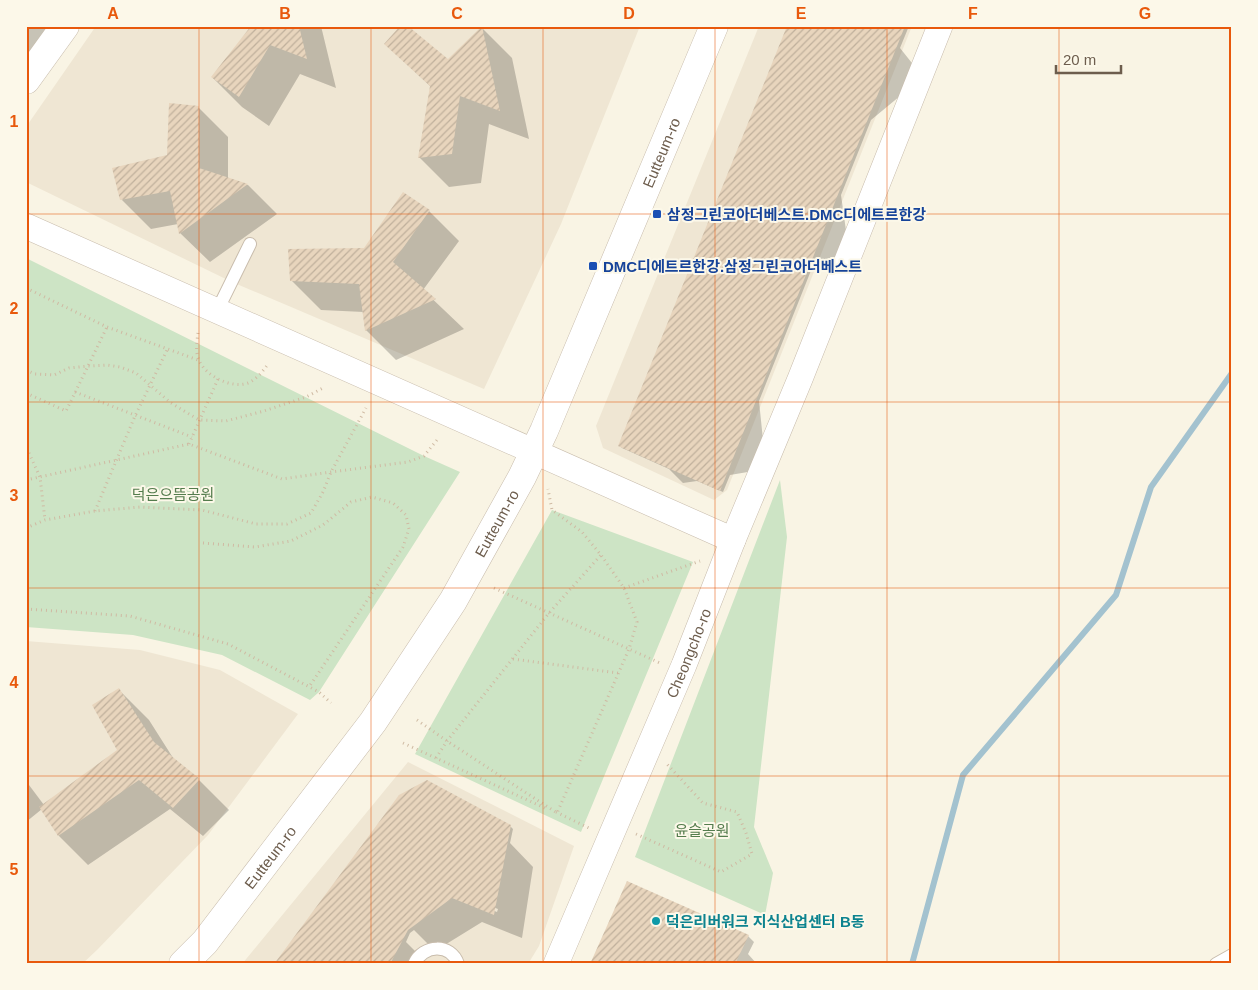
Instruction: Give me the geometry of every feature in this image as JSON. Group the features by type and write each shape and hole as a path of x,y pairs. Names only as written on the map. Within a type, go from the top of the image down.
{"street":[{"path":"26,80 66,26"},
{"name":"Eutteum-ro","path":"183,964 204,942 373,722 453,601 535,452 714,26"},
{"name":"Cheongcho-ro","path":"556,964 684,665 940,26"},
{"path":"26,226 733,540"}],"lane":[{"path":"217,311 250,244"},
{"path":"414,964 421,954 428,949 436,948 444,949 451,953 457,959 458,964"},
{"path":"1216,964 1232,955"}],"path":[{"path":"26,288 107,327 198,360 207,372 218,379 232,384 248,383 260,374 268,364"},
{"path":"26,393 66,411 107,327"},
{"path":"198,333 198,360"},
{"path":"95,510 135,416 168,348"},
{"path":"26,370 35,374 54,375 69,368 107,365 120,367 136,374 171,403 200,420 226,421 306,397 322,388"},
{"path":"189,444 218,379"},
{"path":"75,392 192,437"},
{"path":"26,528 45,520 95,510 140,507 202,510 256,524 288,524 311,513 366,408"},
{"path":"26,480 189,444 282,479 408,462 424,456 437,440"},
{"path":"26,449 40,477 45,520"},
{"path":"548,489 552,510 582,532 601,555 624,588 637,622 629,649 556,812"},
{"path":"203,543 255,547 292,541 324,525 352,502 372,497 393,503 406,515 409,529 403,547 309,686"},
{"path":"436,758 447,741 549,613 601,555"},
{"path":"624,588 705,559"},
{"path":"494,588 662,664"},
{"path":"26,609 130,616 228,644 309,686 319,692 331,704"},
{"path":"513,659 618,673"},
{"path":"417,720 556,812"},
{"path":"403,743 595,831"},
{"path":"631,831 721,872 752,854 737,812 703,803 661,758"}],"shaded area":[{"path":"96,26 640,26 561,224 484,389 232,282 26,182 26,127"},
{"path":"759,26 912,26 727,490 714,500 603,448 596,426"},
{"path":"26,641 140,650 220,670 298,714 208,835 82,964 26,964"},
{"path":"408,762 574,846 539,946 528,964 242,964"}],"green space":[{"name":"덕은으뜸공원","path":"26,258 424,456 460,472 319,692 310,700 222,655 133,635 26,627"},
{"name":"윤슬공원","path":"780,480 787,537 754,827 773,873 765,915 635,857"},
{"path":"552,510 693,562 581,832 415,754"}],"building":[{"path":"251,26 299,26 307,59 270,45 239,97 211,77"},
{"path":"400,26 408,26 448,59 482,26 500,111 460,96 452,154 418,158 430,86 384,44"},
{"path":"787,26 905,26 720,491 618,446"},
{"path":"169,103 199,106 199,168 248,184 179,234 170,191 120,200 112,168 167,155"},
{"path":"403,192 430,210 393,262 436,299 365,331 359,284 290,281 288,249 364,248"},
{"path":"119,688 154,742 200,779 173,808 139,780 58,836 39,807 117,750 92,705"},
{"path":"427,780 511,825 494,915 452,898 408,930 390,964 274,964 399,795"},
{"name":"덕은리버워크 지식산업센터 B동","path":"627,881 749,935 735,964 590,964"}],"waterway":[{"path":"912,964 963,775 1116,595 1151,487 1232,373"}],"place":[{"name":"삼정그린코아더베스트.DMC디에트르한강","path":"657,214"},
{"name":"DMC디에트르한강.삼정그린코아더베스트","path":"593,266"},
{"name":"덕은리버워크 지식산업센터 B동","path":"656,921"}]}
